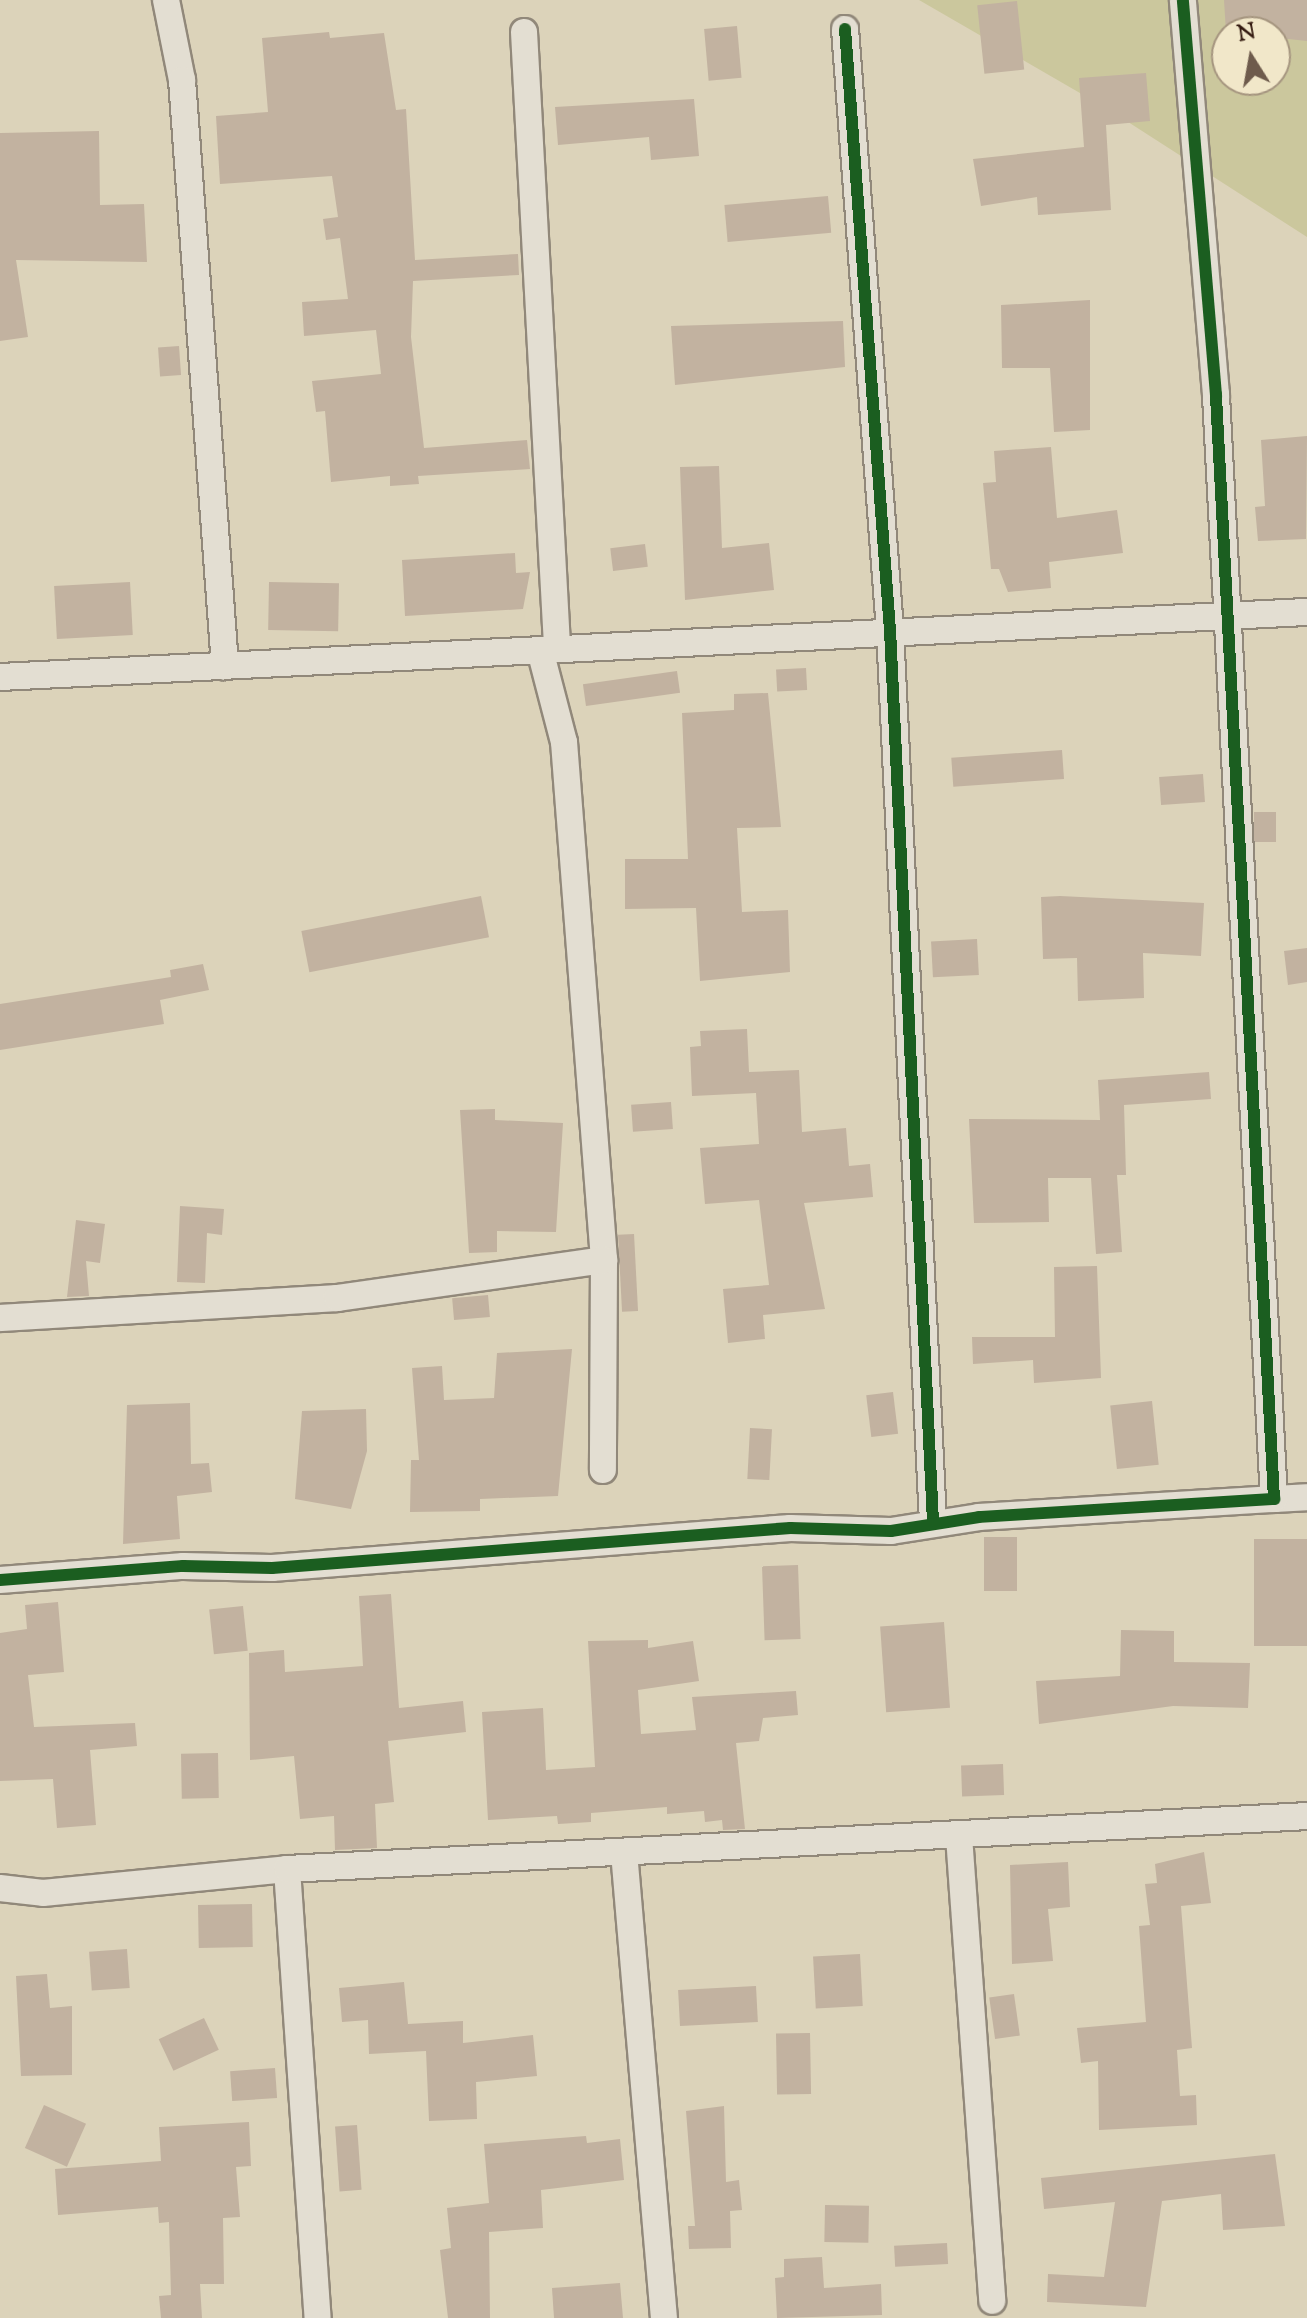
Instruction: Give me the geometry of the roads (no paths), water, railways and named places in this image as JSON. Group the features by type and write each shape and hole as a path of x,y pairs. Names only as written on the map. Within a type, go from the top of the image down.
{"street":[{"path":"166,0 182,80 225,666"},
{"path":"1183,0 1216,395 1224,618 1269,1297 1274,1499"},
{"path":"845,29 890,630 933,1521"},
{"path":"524,32 548,648 564,742 604,1260 603,1470"},
{"path":"0,677 890,630 1224,618 1307,612"},
{"path":"0,1318 337,1298 604,1260"},
{"path":"0,1580 183,1566 272,1568 790,1528 891,1531 933,1521 1307,1497"},
{"path":"0,1888 43,1893 287,1869 1307,1816"},
{"path":"959,1836 992,2301"},
{"path":"624,1852 664,2318"},
{"path":"287,1869 318,2318"}]}
